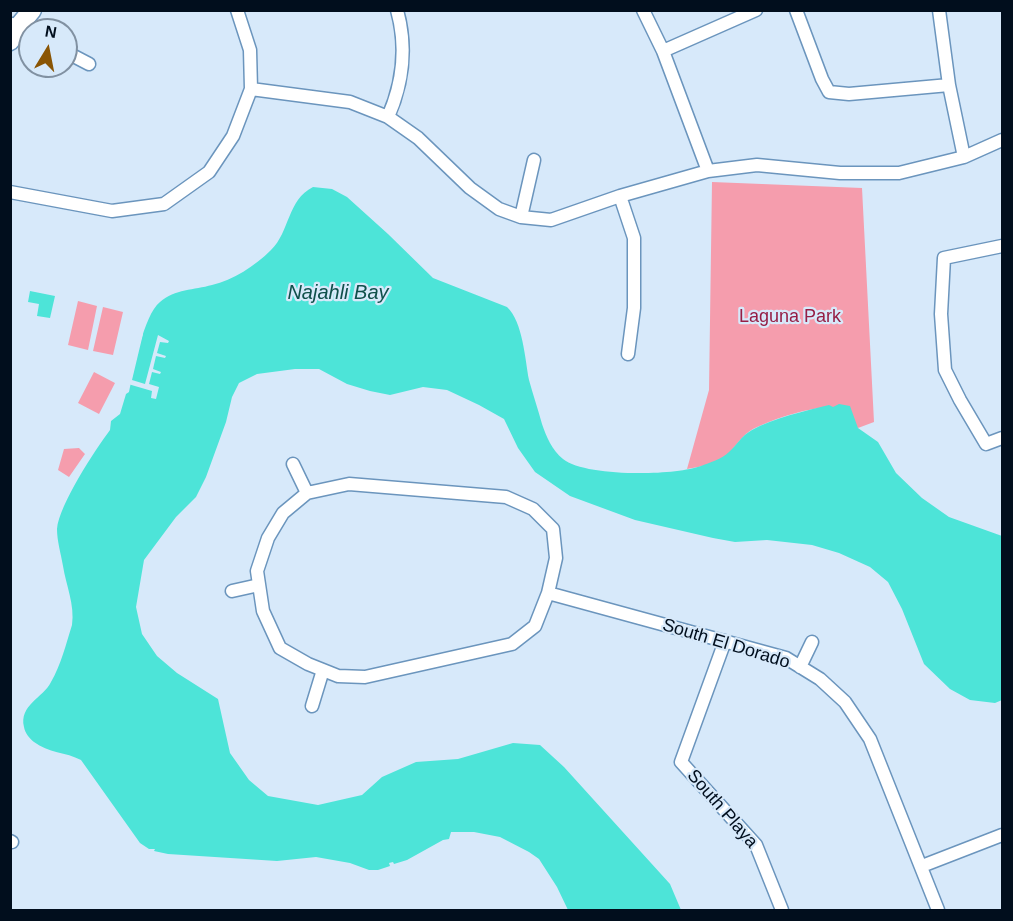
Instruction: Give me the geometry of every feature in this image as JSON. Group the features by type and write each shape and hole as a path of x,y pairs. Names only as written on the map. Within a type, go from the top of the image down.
{"street":[{"path":"17,31 32,10"},
{"path":"10,192 112,211 164,204 209,172 233,136 251,89 250,50 237,10"},
{"path":"388,117 402,75 401,27 397,10"},
{"path":"643,10 663,51 708,171"},
{"path":"663,51 756,10"},
{"path":"796,10 829,92 849,94 949,85"},
{"path":"939,10 949,85 964,157"},
{"path":"78,58 89,64"},
{"path":"251,89 350,102 388,117 418,138 471,188 499,209 521,217 551,220 620,196 708,171 757,165 840,173 899,173 964,157 1002,140"},
{"path":"521,217 534,160"},
{"path":"620,196 634,238 634,308 628,354"},
{"path":"1002,246 944,258 941,314 945,370 986,444 1002,438"},
{"path":"293,464 307,494"},
{"path":"349,484 506,497 532,509 553,529 556,558 548,593 535,626 512,645 365,677 338,676 308,664 280,648 262,611 257,571 268,538 283,513 307,494 349,484"},
{"path":"232,591 259,585"},
{"name":"South El Dorado","path":"548,593 786,658 820,679 845,702 870,739 938,910"},
{"name":"South Playa","path":"725,641 681,762 756,845 782,910"},
{"path":"800,667 812,642"},
{"path":"312,706 323,670"},
{"path":"922,866 1002,835"}],"green space":[{"name":"Laguna Park","path":"712,182 862,188 874,422 858,428 833,407 803,411 753,429 721,459 687,469 709,390"},
{"path":"78,301 97,306 88,350 68,345"},
{"path":"103,307 123,312 113,355 93,351"},
{"path":"94,372 115,383 99,414 78,403"},
{"path":"79,448 85,454 69,477 58,470 64,449"}],"water":[{"name":"Najahli Bay","path":"313,187 332,189 347,197 433,278 507,307 520,331 529,380 545,433 559,455 574,465 609,472 630,473 671,472 688,469 723,457 748,432 770,422 829,405 833,407 839,404 850,406 858,428 878,442 896,473 922,498 949,517 1002,536 1002,700 995,703 970,700 950,689 924,664 902,609 888,582 870,567 839,553 812,545 767,540 735,542 713,538 635,520 570,496 535,472 518,448 504,419 447,390 423,387 390,395 347,384 319,369 295,369 257,374 239,383 232,397 226,422 206,477 196,497 176,517 144,560 136,607 142,634 157,656 177,673 218,699 230,753 249,780 268,796 318,805 362,795 382,777 416,762 458,759 513,743 540,745 564,767 670,884 681,910 568,910 557,887 539,859 500,837 474,832 451,832 449,839 407,860 394,864 389,863 390,866 378,870 369,870 350,863 316,857 277,861 168,854 154,851 155,849 149,849 140,843 81,760 39,746 30,739 25,729 23,719 25,713 55,675 72,625 71,603 58,538 59,519 79,478 110,430 111,421 120,414 126,394 129,392 144,331 154,309 160,302 172,295 220,283 258,262 277,243 298,200"},
{"path":"30,291 55,296 50,318 37,316 39,304 28,302"}],"pier":[{"path":"140,333 143,334 132,380 145,384 158,335 169,341 168,343 160,342 157,353 166,356 165,358 156,356 153,369 161,372 160,374 152,372 149,384 159,387 156,399 151,398 152,391 128,384"}]}
